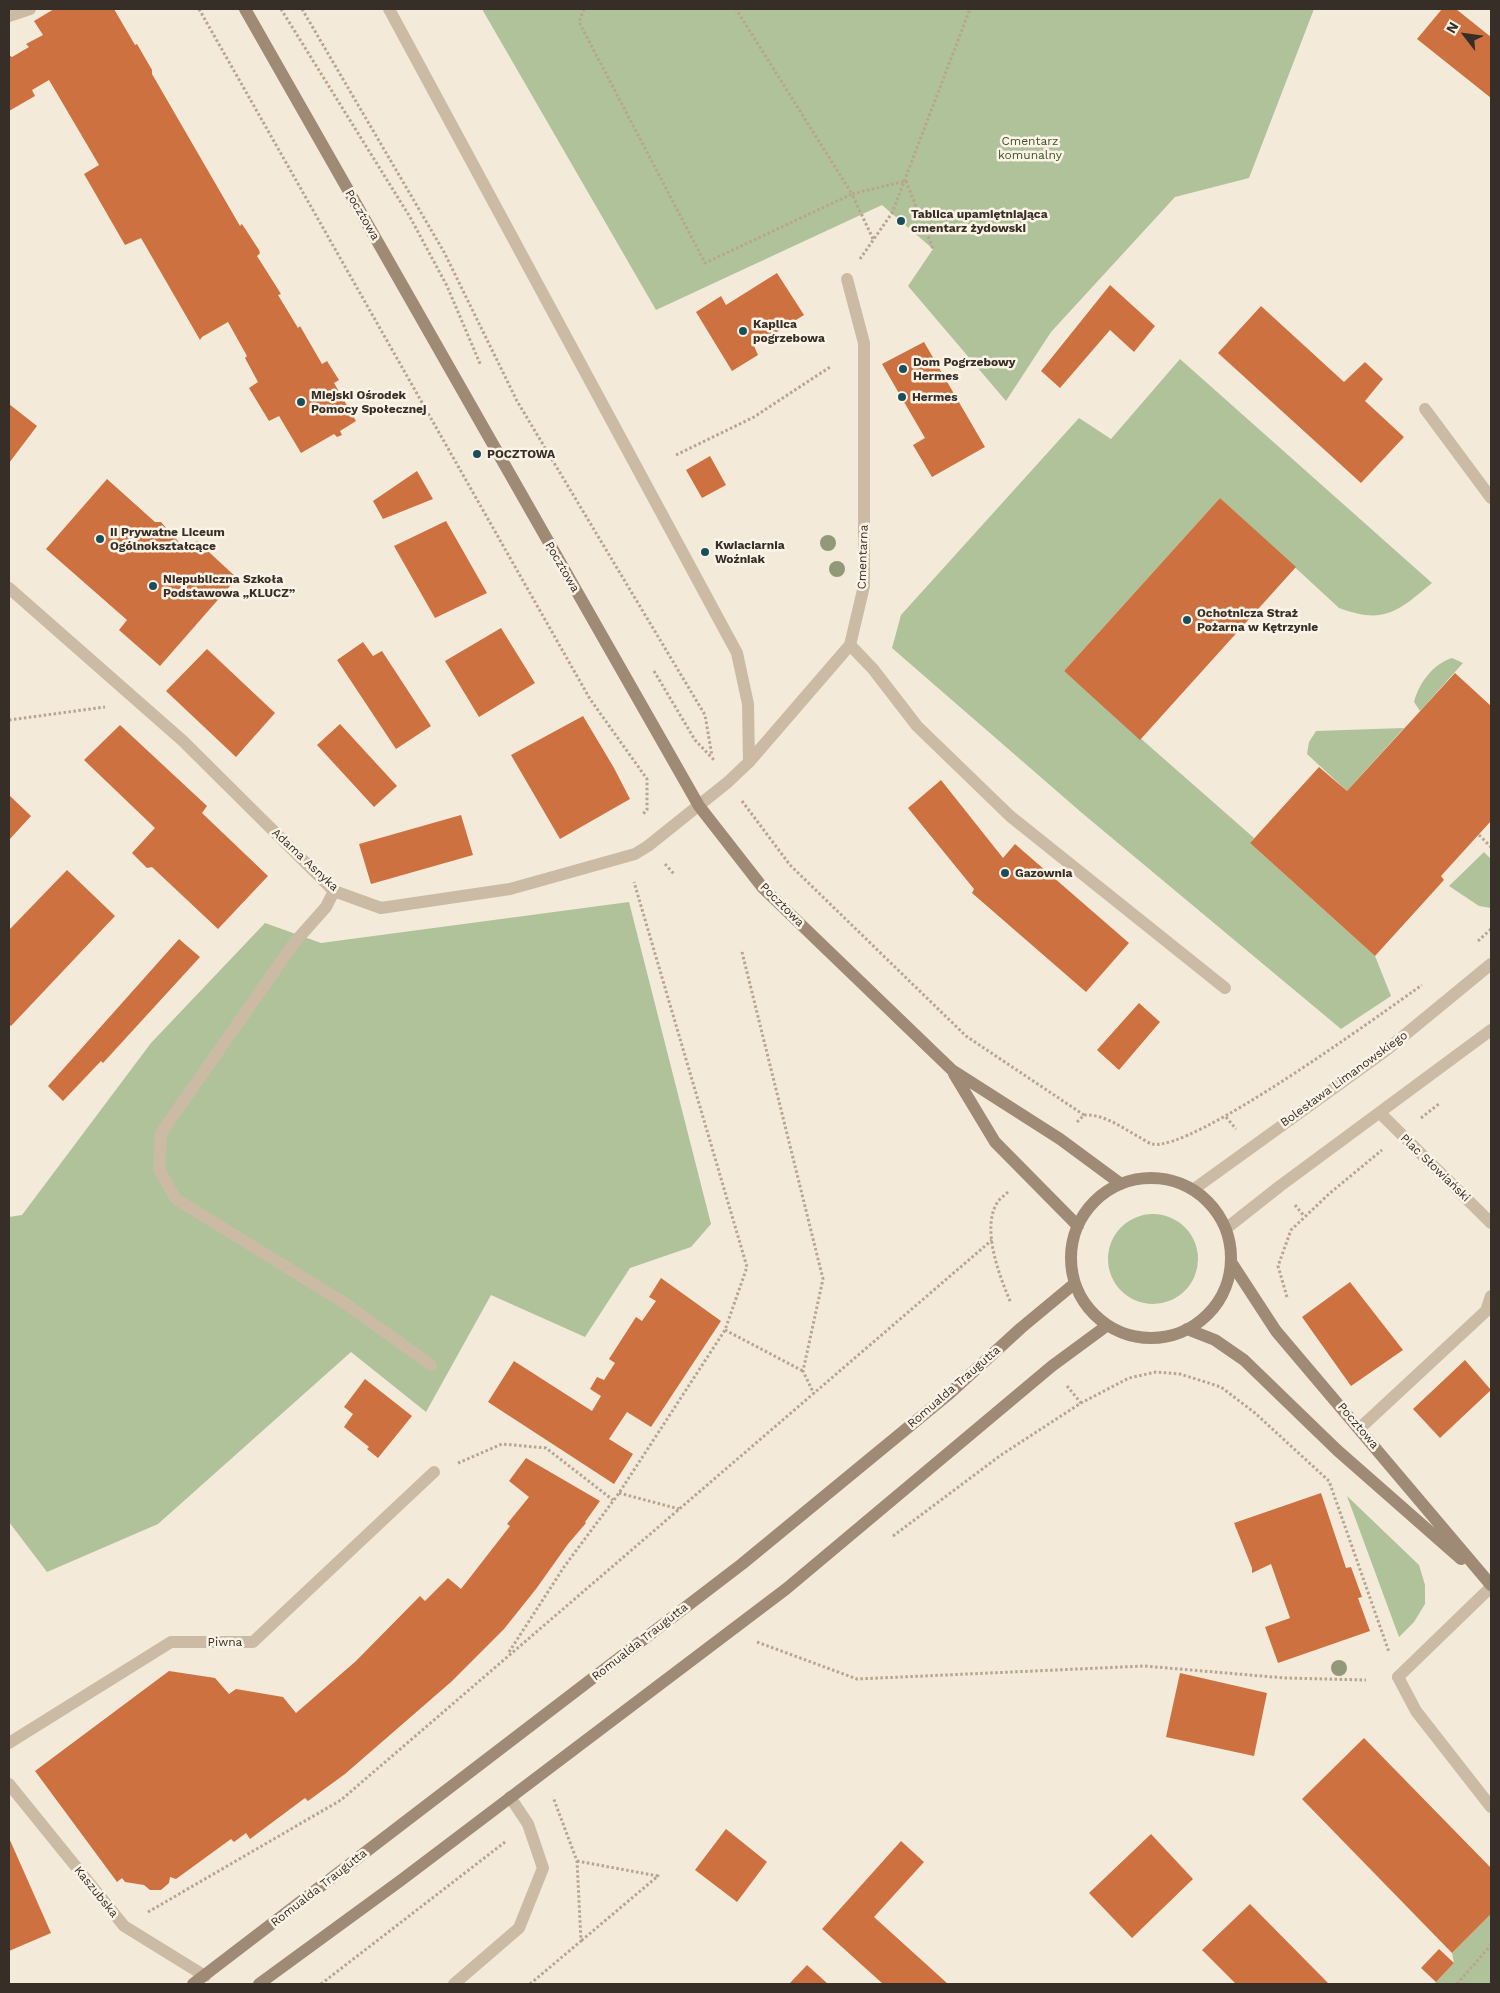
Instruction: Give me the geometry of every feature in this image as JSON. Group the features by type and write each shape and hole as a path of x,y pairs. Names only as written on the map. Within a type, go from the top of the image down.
{"main road":[{"name":"Pocztowa","path":"245,9 699,806 763,888 952,1070 1060,1139 1121,1184"},
{"name":"Pocztowa","path":"952,1070 995,1142 1078,1226"},
{"path":"1146,1178 1162,1179 1194,1189 1214,1205 1228,1227 1232,1244 1231,1262 1222,1292 1208,1309 1187,1329 1164,1341 1133,1339 1105,1327 1086,1308 1074,1284 1071,1265 1072,1245 1078,1226 1095,1201 1121,1184 1146,1178"},
{"name":"Pocztowa","path":"1231,1262 1276,1331 1360,1428 1491,1586"},
{"name":"Romualda Traugutta","path":"193,1984 742,1564 950,1393 1021,1328 1074,1284"},
{"path":"259,1984 400,1881 786,1589 1052,1366 1105,1327"},
{"path":"1187,1329 1215,1340 1244,1360 1337,1450 1491,1586"}],"street":[{"path":"9,16 30,9"},
{"path":"389,9 737,653 748,704 749,762"},
{"name":"Cmentarna","path":"699,806 749,762 850,645 864,586 864,343 847,279"},
{"path":"1425,409 1491,498"},
{"name":"Adama Asnyka","path":"9,588 184,741 334,891 381,908 510,889 635,854 699,806"},
{"path":"850,645 873,669 917,726 1010,816 1225,988"},
{"path":"334,891 326,907 294,943 161,1133 159,1170 176,1199 346,1304 431,1365"},
{"name":"Bolesława Limanowskiego","path":"1194,1189 1384,1052 1491,964"},
{"path":"1228,1227 1280,1186 1380,1114 1491,1030"},
{"name":"Plac Słowiański","path":"1380,1114 1491,1223"},
{"path":"1360,1428 1486,1311 1491,1296"},
{"name":"Piwna","path":"9,1743 170,1642 253,1642 434,1472"},
{"path":"1491,1586 1398,1677 1416,1711 1491,1808"},
{"name":"Kaszubska","path":"9,1784 124,1926 205,1976"},
{"path":"454,1984 519,1928 543,1868 528,1824 510,1797"}],"path":[{"path":"199,9 590,698 647,779 647,810 636,823 648,846 675,875"},
{"path":"281,9 410,217 447,286 484,375"},
{"path":"302,9 444,252 517,401 705,715 712,756"},
{"path":"584,9 579,22 705,264 852,194 906,181"},
{"path":"736,9 852,194 872,239 892,213 906,181 970,9"},
{"path":"906,181 933,249"},
{"path":"676,455 754,417 830,368"},
{"path":"650,663 695,740 712,756 728,782 790,865 966,1036 1084,1115 1097,1114 1153,1144 1175,1141 1226,1116 1354,1034 1425,982"},
{"path":"9,720 112,706"},
{"path":"1479,835 1491,847"},
{"path":"506,1657 564,1567 619,1493 725,1330 747,1267 634,882"},
{"path":"1470,947 1491,929"},
{"path":"742,952 823,1279 803,1371"},
{"path":"1060,1139 1084,1115"},
{"path":"1021,1328 998,1273 992,1240 992,1223 996,1204 1025,1174"},
{"path":"1287,1299 1278,1266 1291,1230 1304,1216"},
{"path":"124,1926 341,1800 992,1240"},
{"path":"725,1330 803,1371 814,1394"},
{"path":"1052,1366 1081,1403 1129,1378 1156,1372 1180,1374 1208,1381 1221,1387 1255,1413 1329,1481 1398,1677"},
{"path":"434,1472 502,1444 546,1448 613,1500"},
{"path":"619,1493 679,1509"},
{"path":"752,1640 857,1679 1144,1666 1285,1678 1366,1680"},
{"path":"554,1798 577,1861 581,1941"},
{"path":"321,1984 504,1842"},
{"path":"530,1984 658,1876 577,1861"},
{"path":"1457,1984 1491,1945"}],"green space":[{"name":"Cmentarz komunalny","path":"482,9 1314,9 1249,178 1175,197 1051,332 1006,401 908,286 933,249 882,205 656,310"},
{"path":"1180,359 1432,583 1400,608 1380,615 1355,613 1339,608 1220,498 1064,671 1254,838 1250,843 1375,956 1391,996 1341,1029 1082,813 892,648 901,615 1079,418 1111,439"},
{"path":"1452,658 1463,663 1420,711 1414,702 1423,681 1439,665"},
{"path":"1404,728 1347,791 1307,754 1309,742 1316,731"},
{"path":"1484,852 1491,859 1491,908 1479,906 1449,886"},
{"path":"629,902 711,1224 691,1247 630,1268 585,1337 491,1295 426,1412 351,1352 158,1524 47,1572 9,1522 9,1217 22,1215 151,1043 265,923 321,943"},
{"path":"1153,1214 1170,1217 1185,1227 1195,1242 1198,1259 1195,1276 1185,1291 1170,1301 1153,1304 1136,1301 1121,1291 1111,1276 1108,1259 1111,1242 1121,1227 1136,1217"},
{"path":"1347,1496 1419,1565 1425,1585 1425,1604 1414,1622 1399,1637"},
{"path":"1491,1914 1491,1984 1434,1984 1454,1963 1452,1953"}],"building":[{"path":"54,9 114,9 135,45 137,44 152,70 152,74 240,226 242,224 259,250 260,253 257,256 281,294 278,295 298,328 300,326 322,364 327,361 339,380 334,383 356,421 340,431 342,435 337,437 334,434 301,453 279,416 269,421 249,388 258,382 245,358 247,356 228,322 200,340 141,238 125,245 84,174 99,165 49,80 32,90 35,96 9,111 9,55 12,57 29,47 26,44 43,35 34,21"},
{"path":"1442,9 1456,9 1491,37 1491,98 1417,39"},
{"name":"Kaplica pogrzebowa","path":"777,273 804,315 754,346 758,355 732,371 696,312 721,296 726,305"},
{"path":"1110,285 1155,326 1134,352 1110,330 1060,388 1041,371"},
{"path":"1261,306 1344,382 1365,362 1383,379 1365,401 1404,437 1361,483 1218,353"},
{"path":"924,342 985,447 932,477 913,445 925,438 882,364"},
{"path":"9,404 37,426 9,463"},
{"path":"710,456 726,485 702,498 686,470"},
{"path":"417,471 433,499 383,519 373,501"},
{"path":"107,479 155,522 161,522 186,550 197,541 237,578 160,666 119,630 127,620 46,549"},
{"path":"1220,498 1296,567 1140,740 1064,671"},
{"path":"446,521 487,593 435,618 394,546"},
{"path":"501,628 535,683 479,717 445,661"},
{"path":"363,642 373,656 382,651 431,726 396,749 337,660"},
{"path":"207,649 275,713 236,757 166,691"},
{"path":"1455,673 1491,706 1491,821 1441,876 1444,880 1375,956 1250,843 1319,767 1347,791"},
{"path":"583,716 630,799 560,839 511,755"},
{"path":"340,724 397,786 374,807 317,745"},
{"path":"120,725 207,806 202,813 268,876 218,929 152,867 147,868 132,853 155,828 84,760"},
{"name":"Gazownia","path":"941,780 1003,858 1015,844 1129,943 1086,992 972,893 974,889 908,808"},
{"path":"9,795 31,816 9,840"},
{"path":"461,815 473,855 371,884 359,844"},
{"path":"67,870 115,916 11,1026 9,1024 9,930"},
{"path":"179,939 200,957 103,1063 101,1061 63,1101 48,1086"},
{"path":"1139,1003 1160,1022 1119,1070 1097,1050"},
{"path":"661,1278 721,1321 651,1427 627,1412 609,1439 633,1454 614,1484 488,1402 514,1361 592,1411 601,1396 590,1389 597,1377 604,1380 615,1363 609,1359 636,1317 642,1321 656,1301 649,1297"},
{"path":"1350,1282 1403,1350 1351,1386 1302,1317"},
{"path":"1465,1360 1491,1390 1440,1438 1413,1409"},
{"path":"365,1379 412,1416 378,1458 367,1449 369,1447 344,1427 353,1414 344,1407"},
{"path":"526,1458 600,1501 586,1523 504,1629 451,1682 345,1774 308,1801 305,1798 250,1839 246,1833 234,1842 231,1839 176,1879 170,1877 169,1883 161,1890 150,1890 144,1885 125,1882 122,1878 117,1882 35,1771 169,1671 215,1678 229,1694 236,1689 283,1697 296,1713 356,1661 420,1596 425,1601 448,1578 461,1589 510,1526 507,1524 529,1497 509,1481"},
{"path":"1321,1493 1346,1568 1351,1567 1362,1597 1358,1598 1370,1631 1278,1663 1265,1627 1290,1618 1271,1564 1252,1573 1252,1568 1234,1523"},
{"path":"1180,1673 1267,1693 1254,1756 1166,1737"},
{"path":"1364,1738 1491,1868 1491,1914 1452,1953 1302,1799"},
{"path":"726,1829 767,1862 737,1902 695,1870"},
{"path":"1151,1834 1193,1879 1132,1938 1089,1893"},
{"path":"9,1838 51,1933 9,1951"},
{"path":"901,1841 924,1862 874,1917 948,1984 883,1984 822,1929"},
{"path":"1250,1904 1329,1984 1236,1984 1202,1950"},
{"path":"1439,1949 1454,1963 1436,1982 1421,1968"},
{"path":"807,1965 828,1984 789,1984"}],"place":[{"name":"Tablica upamiętniająca cmentarz żydowski","path":"901,221"},
{"name":"Kaplica pogrzebowa","path":"743,331"},
{"name":"Dom Pogrzebowy Hermes","path":"903,369"},
{"name":"Hermes","path":"902,397"},
{"name":"Miejski Ośrodek Pomocy Społecznej","path":"301,402"},
{"name":"POCZTOWA","path":"477,454"},
{"name":"II Prywatne Liceum Ogólnokształcące","path":"100,539"},
{"name":"Kwiaciarnia Woźniak","path":"705,552"},
{"name":"Niepubliczna Szkoła Podstawowa „KLUCZ”","path":"153,586"},
{"name":"Ochotnicza Straż Pożarna w Kętrzynie","path":"1187,620"},
{"name":"Gazownia","path":"1005,873"}]}
